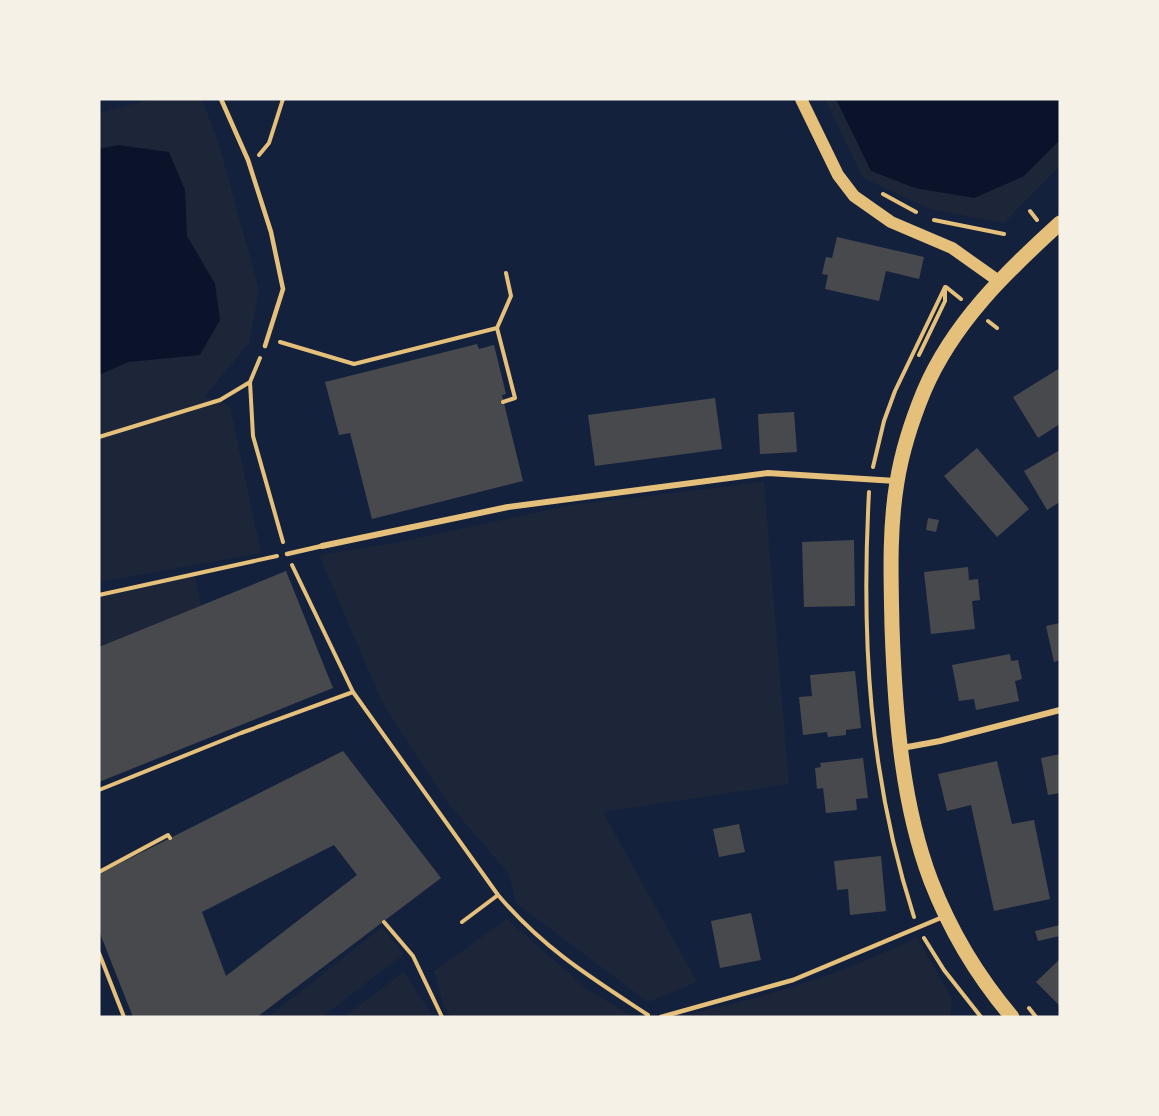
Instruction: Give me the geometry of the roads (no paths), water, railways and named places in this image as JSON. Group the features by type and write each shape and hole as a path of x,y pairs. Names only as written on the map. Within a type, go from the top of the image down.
{"main road":[{"path":"801,99 834,167 854,196 891,222 952,248 1000,282"},
{"path":"1010,1017 976,969 945,916 917,835 902,748 895,686 891,540 897,481 908,435 924,391 942,356 962,322 1060,223"}],"street":[{"path":"322,546 508,507 768,473 897,481"},
{"path":"902,748 940,741 1060,710"}],"lane":[{"path":"221,99 248,160 271,232 283,289 265,346"},
{"path":"287,554 322,546"},
{"path":"661,1017 793,980 945,916"}]}
